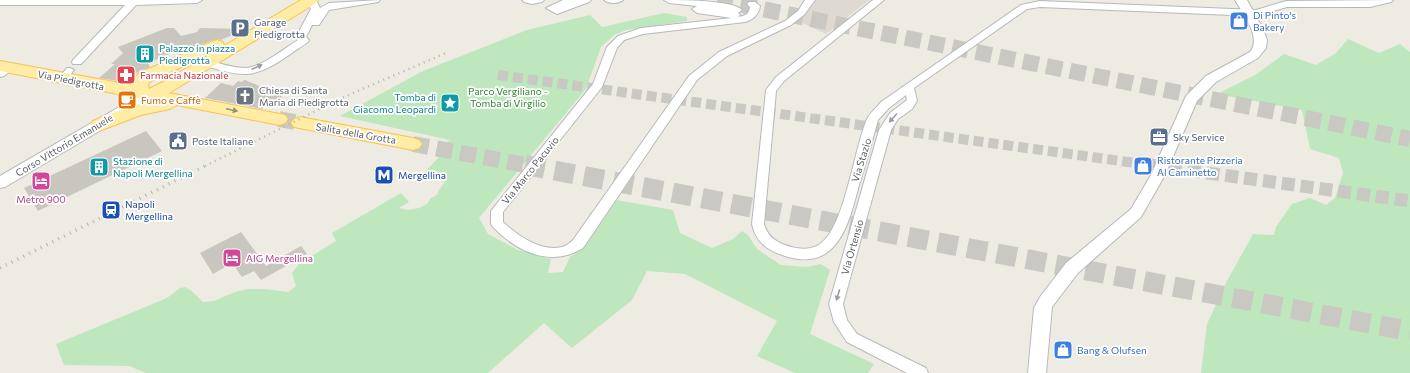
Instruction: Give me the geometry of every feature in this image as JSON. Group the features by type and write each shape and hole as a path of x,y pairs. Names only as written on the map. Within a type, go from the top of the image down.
{"main road":[{"path":"253,29 146,76 139,83 146,95 220,48 253,29 301,0"},
{"path":"184,71 206,63 311,0"},
{"name":"Via Piedigrotta","path":"3,69 70,70 146,95 194,102"},
{"path":"99,125 143,108 166,104 194,102 279,119"},
{"name":"Salita della Grotta","path":"300,123 413,144"}],"street":[{"path":"0,2 133,2 198,0"},
{"path":"304,40 301,37 316,9 311,0"},
{"path":"527,0 539,0"},
{"path":"571,0 551,8 557,11 586,0"},
{"path":"610,0 618,0"},
{"path":"669,0 735,9 737,10 731,12 701,7 697,9 700,11 735,15 742,14 749,2"},
{"name":"Via Marco Pacuvio","path":"749,2 755,6 755,10 746,19 641,30 625,35 615,43 612,47 598,85 497,210 497,224 506,234 526,245 544,251 561,252 578,244 692,78 723,54 788,23 801,13 810,0"},
{"name":"Via Stazio","path":"878,0 780,79 771,90 758,224 760,234 765,240 789,252 803,254 822,251 830,243 842,221 874,119 885,105 1024,8 1036,4 1091,3 1244,6 1256,13 1286,4 1370,4 1388,0"},
{"path":"206,63 241,70 254,69 310,35 327,7 332,5 372,1"},
{"path":"70,70 133,2"},
{"path":"1037,373 1039,339 1043,308 1046,302 1072,268 1136,214 1158,175 1192,99 1211,80 1254,55 1260,48 1261,40 1257,29 1244,6"},
{"name":"Via Ortensio","path":"909,88 912,101 908,106 894,116 885,130 836,304 839,321 852,338 921,373"},
{"name":"Corso Vittorio Emanuele","path":"0,183 128,108 146,95"}],"shaded area":[{"path":"815,0 869,0 826,34 798,21"}],"green space":[{"name":"Parco Vergiliano - Tomba di Virgilio","path":"664,13 687,17 687,21 626,30 614,35 601,47 586,89 479,218 488,234 518,250 551,259 548,273 563,272 570,257 585,246 617,200 673,210 680,233 712,248 733,239 742,231 748,235 757,249 781,265 806,267 821,264 830,270 810,334 874,364 868,373 795,373 757,356 777,321 685,274 647,271 632,300 572,348 544,323 488,373 146,373 129,366 64,365 56,344 167,298 180,288 185,287 193,292 203,302 214,301 235,292 248,289 265,289 288,292 296,286 292,273 299,264 336,241 332,233 401,193 409,202 399,208 408,210 419,208 427,204 431,198 437,195 445,182 435,179 435,177 425,172 439,157 445,147 444,144 450,140 340,116 423,71 527,30 590,15 602,27"},
{"path":"1348,39 1379,53 1400,44 1410,52 1410,373 1201,373 1207,324 1227,281 1253,234 1274,235 1276,227 1292,204 1310,198 1326,205 1335,198 1343,173 1339,158 1310,149 1302,110 1217,94 1255,75 1284,54 1316,65 1336,53"}],"building":[{"name":"Palazzo in piazza Piedigrotta","path":"167,28 174,28 181,36 197,32 200,28 245,29 221,40 217,39 210,41 188,50 186,47 148,63 150,67 118,81 99,78 115,64 111,64 123,53 118,47"},
{"name":"Chiesa di Santa Maria di Piedigrotta","path":"245,80 272,91 285,93 274,104 268,103 262,109 205,98 221,83 233,86 238,81 241,82"},
{"name":"Stazione di Napoli Mergellina","path":"146,131 162,151 38,211 24,188"},
{"name":"AIG Mergellina","path":"241,232 266,266 301,246 307,254 261,280 254,271 242,277 232,263 213,274 200,253"}],"tunnel":[{"path":"717,0 1410,139"},
{"path":"498,75 1157,166"},
{"path":"279,119 300,123"},
{"path":"413,144 531,166"},
{"path":"525,165 1410,331"},
{"path":"1150,165 1410,201"}],"railway":[{"path":"205,166 346,96 446,53"},
{"path":"0,268 207,165"}],"place":[{"name":"Di Pinto's Bakery","path":"1239,21"},
{"name":"Garage Piedigrotta","path":"240,28"},
{"name":"Palazzo in piazza Piedigrotta","path":"145,54"},
{"name":"Farmacia Nazionale","path":"126,75"},
{"name":"Chiesa di Santa Maria di Piedigrotta","path":"245,96"},
{"name":"Fumo e Caffè","path":"127,100"},
{"name":"Tomba di Giacomo Leopardi","path":"450,103"},
{"name":"Sky Service","path":"1159,137"},
{"name":"Poste Italiane","path":"178,141"},
{"name":"Ristorante Pizzeria Al Caminetto","path":"1143,166"},
{"name":"Stazione di Napoli Mergellina","path":"99,167"},
{"name":"Mergellina","path":"384,175"},
{"name":"Metro 900","path":"41,181"},
{"name":"Napoli Mergellina","path":"111,210"},
{"name":"AIG Mergellina","path":"232,258"},
{"name":"Bang & Olufsen","path":"1063,350"}]}
